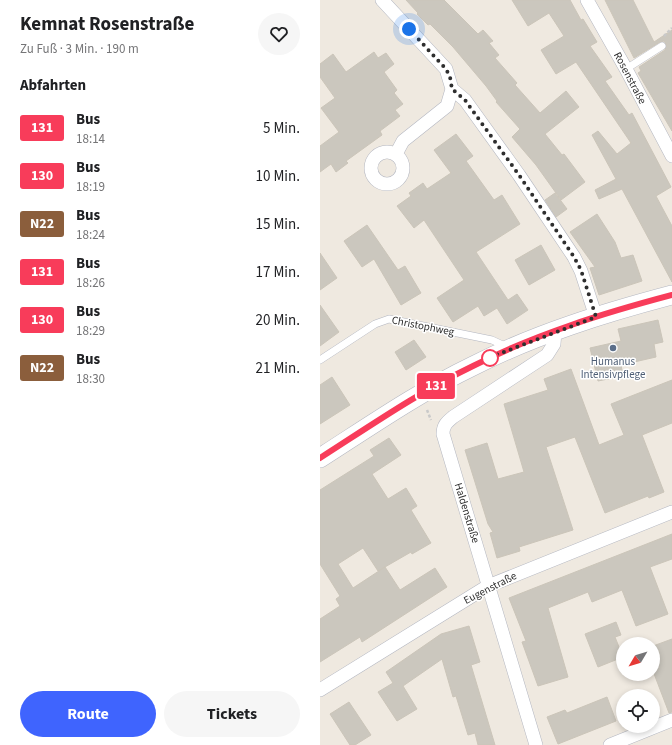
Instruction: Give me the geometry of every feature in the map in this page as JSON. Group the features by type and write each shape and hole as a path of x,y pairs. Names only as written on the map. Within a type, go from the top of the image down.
{"main road":[{"path":"320,458 419,395 472,366 510,348 596,317 672,294"}],"street":[{"path":"382,0 446,69 450,77 452,89 449,102 444,109 403,141 396,154"},
{"name":"Rosenstraße","path":"587,0 626,69 672,156"},
{"path":"452,89 465,100 519,175 578,264 596,317"},
{"path":"443,428 447,421 453,416 547,355 554,344 555,332"},
{"name":"Haldenstraße","path":"443,428 445,442 536,745"},
{"name":"Eugenstraße","path":"320,690 488,586 672,512"},
{"path":"610,745 672,720"}],"lane":[{"path":"626,69 662,46"},
{"name":"Christophweg","path":"320,360 375,324 389,319 492,340 510,348"}],"path":[{"path":"664,34 672,28"},
{"path":"419,395 432,422 443,428"}],"building":[{"path":"406,0 444,0 478,34 483,30 493,41 489,43 499,55 495,58 517,83 515,85 540,113 566,91 579,107 545,134 562,155 564,154 585,182 561,200 536,165 512,137 520,129 496,102 497,101 486,86 453,47 430,24 428,25 417,14 418,13"},
{"path":"512,0 570,0 581,20 583,19 597,42 590,46 612,77 605,81 629,115 632,113 671,187 656,196 672,226 672,282 622,189 599,199 595,190 616,179 592,135 598,131 617,154 631,143 576,62 556,74 541,50 564,36 549,13 528,26"},
{"path":"605,0 633,0 654,42 672,30 672,131 638,73 641,71 639,67 665,50 666,44 664,41 660,42 634,58"},
{"path":"374,52 378,58 386,53 394,64 384,72 397,90 394,93 403,104 395,110 400,116 380,131 382,135 346,161 348,163 336,172 331,164 320,172 320,146 339,132 321,108 335,98 320,77 320,64 333,54 346,72"},
{"path":"456,134 473,156 466,161 494,200 502,195 520,224 476,252 508,300 517,294 528,310 507,324 497,308 484,316 478,306 453,322 437,298 464,280 424,220 414,228 397,206 411,196 409,193 423,183 427,189 451,173 434,150"},
{"path":"555,193 567,209 556,217 545,200"},
{"path":"597,214 615,242 621,258 633,255 642,281 599,295 590,268 595,267 570,232"},
{"path":"367,225 398,270 405,266 421,293 401,305 374,259 362,267 344,241"},
{"path":"541,245 555,270 529,285 515,260"},
{"path":"320,253 337,278 320,290"},
{"path":"320,305 339,332 320,346"},
{"path":"658,320 663,342 654,344 656,357 621,365 623,376 598,381 590,348 621,341 618,329"},
{"path":"414,340 426,357 406,370 395,352"},
{"path":"571,369 599,445 624,435 611,404 672,380 672,423 642,435 664,492 649,498 648,496 605,513 575,437 546,447 573,530 519,547 520,551 497,558 490,533 493,532 488,524 465,450 487,443 498,479 524,472 504,404 548,390 544,379"},
{"path":"332,377 350,405 320,424 320,385"},
{"path":"389,438 401,455 372,474 388,499 406,488 417,506 411,510 431,543 412,554 411,552 378,571 363,548 338,564 353,588 385,567 400,590 435,568 447,587 362,642 360,637 320,662 320,619 340,606 336,599 340,596 320,564 320,490 374,456 370,450"},
{"path":"672,534 672,559 650,567 668,614 636,626 622,590 592,602 588,592 548,608 568,677 538,686 522,642 526,641 509,598"},
{"path":"616,622 621,635 615,637 616,660 598,667 585,634"},
{"path":"469,626 480,662 471,665 495,745 478,745 475,733 468,735 456,696 453,697 442,659 403,686 417,709 397,721 378,692 393,683 386,672 441,634"},
{"path":"672,639 672,712 669,713 657,681 660,681 660,643"},
{"path":"607,697 616,721 558,744 547,717 565,710 567,713"},
{"path":"349,702 371,735 355,745 350,745 330,714"}],"bus line":[{"name":"131","path":"320,458 419,395 488,358 510,348 596,317 672,295"}],"place":[{"name":"Humanus Intensivpflege","path":"613,348"}],"route":[{"path":"409,29 446,69 450,77 452,89 465,100 519,175 574,257 581,270 596,317 510,348 488,358 490,358"}]}
